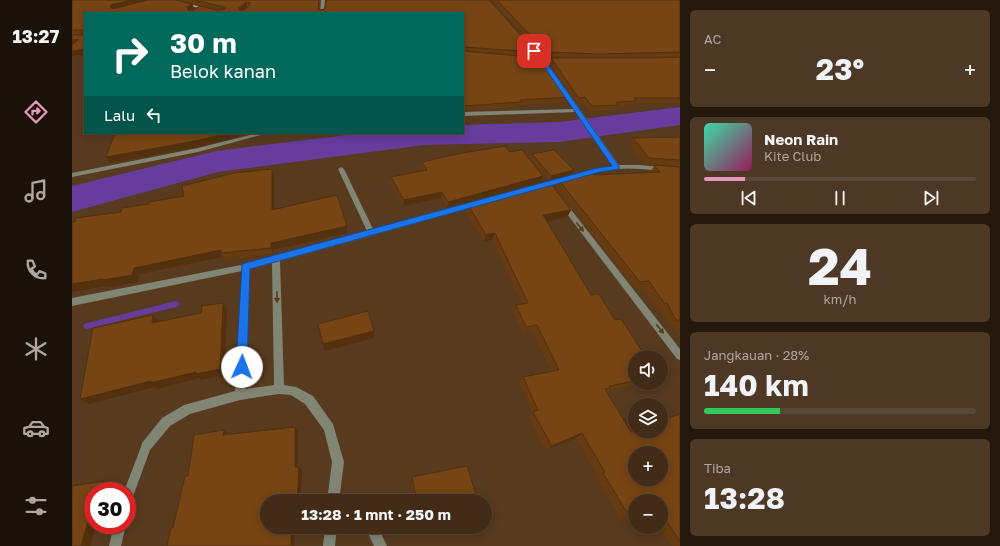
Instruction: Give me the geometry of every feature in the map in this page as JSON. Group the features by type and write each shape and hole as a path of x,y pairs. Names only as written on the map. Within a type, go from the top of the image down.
{"street":[{"path":"169,0 218,12"},
{"path":"322,12 323,0"},
{"path":"196,11 200,8"},
{"path":"523,39 547,67"},
{"path":"528,60 564,62"},
{"path":"560,86 617,167"},
{"path":"464,114 577,110"},
{"path":"72,175 198,150 261,134"},
{"path":"535,188 550,188 600,170 617,167 680,171"},
{"path":"341,169 371,232"},
{"path":"550,188 680,356"},
{"path":"73,304 246,267 484,202"},
{"path":"276,258 279,389"},
{"path":"240,395 246,267"},
{"path":"133,482 146,447 166,422 188,409 240,395 279,389 292,390 309,400 330,428 338,462 334,494"},
{"path":"115,546 118,534"},
{"path":"329,546 330,534"},
{"path":"375,534 381,546"}],"building":[{"path":"72,0 131,0 111,5 110,7 113,9 148,0 176,0 192,4 187,7 188,10 193,10 200,6 217,10 225,9 224,7 195,0 319,0 318,9 320,10 325,9 326,0 489,0 536,52 464,47 464,12 84,12 84,30 72,30","holes":["246,2 251,3 245,10 239,10 239,8"]},
{"path":"497,0 680,0 680,52 600,54 546,52"},
{"path":"84,30 84,49 72,51 72,45 79,39 72,40 72,35 82,35"},
{"path":"464,51 541,58 569,97 520,100 521,102 464,106"},
{"path":"680,57 680,98 634,98 636,101 616,102 618,105 592,106 585,97 579,98 551,58 655,58"},
{"path":"115,134 225,134 195,141 106,157"},
{"path":"680,137 680,160 649,158 633,138"},
{"path":"505,146 510,152 522,150 543,176 448,202 442,192 404,200 391,177 427,170 422,162 457,154"},
{"path":"554,150 574,170 551,176 532,154"},
{"path":"654,165 680,167 680,320 676,320 667,303 664,303 649,281 640,282 558,179 580,173 583,175 593,173 594,175 660,172"},
{"path":"272,169 272,210 337,195 347,226 271,243 271,248 221,253 221,250 134,268 132,275 72,284 72,222 75,222 76,218 121,212 122,208 149,204 149,202 184,196 182,186 234,173"},
{"path":"549,181 571,210 543,215 591,295 599,294 615,320 621,319 641,350 628,350 628,382 609,386 610,388 605,389 628,427 628,438 668,438 668,418 680,414 680,541 668,523 668,494 628,494 628,514 603,473 605,472 582,433 552,446 533,412 538,410 523,377 559,370 537,325 526,327 516,305 528,303 495,233 486,235 467,203"},
{"path":"223,303 220,369 196,374 196,372 150,383 151,381 80,399 93,328 153,315 152,323 201,313 202,306"},
{"path":"368,311 374,331 323,344 318,324"},
{"path":"295,427 295,467 299,467 297,494 260,494 260,534 291,534 291,546 167,546 171,528 173,528 185,476 188,476 194,435 224,430 223,435"},
{"path":"467,466 476,494 416,494 412,477"},
{"path":"84,484 84,534 81,546 72,546 72,486"}],"waterway":[{"path":"72,199 216,162 424,135 559,132 680,116"},
{"path":"87,326 176,304"}],"route":[{"path":"242,367 246,267 529,189 600,170 617,167 543,61 534,51"}]}
